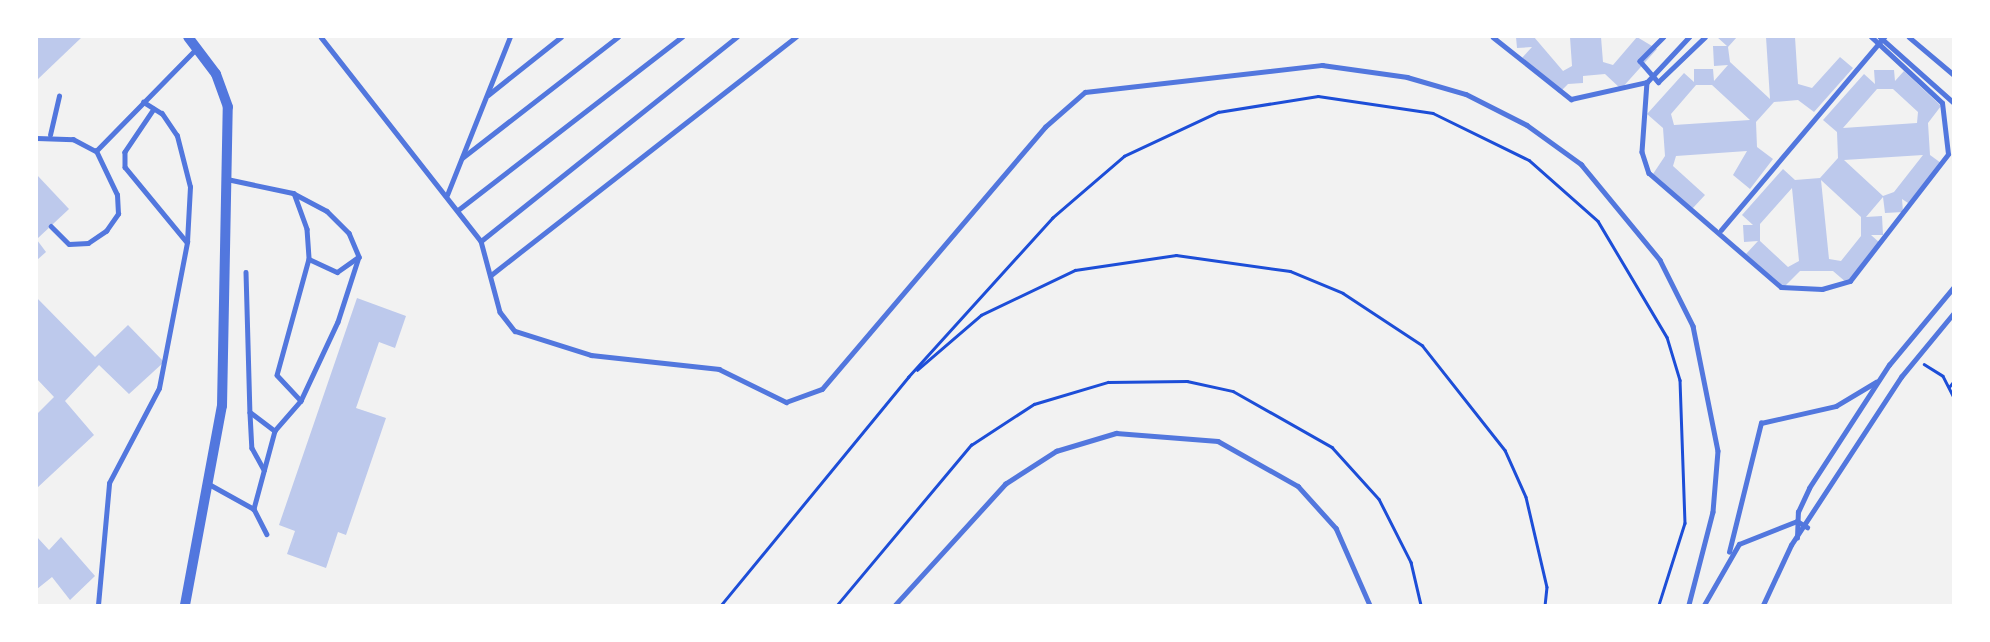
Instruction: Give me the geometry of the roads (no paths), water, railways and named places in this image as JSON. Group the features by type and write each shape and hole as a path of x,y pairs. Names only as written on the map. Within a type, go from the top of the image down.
{"street":[{"path":"185,605 222,406 228,107 216,74 188,37"}],"lane":[{"path":"321,37 481,241 500,312 532,340 591,355 719,369 768,398 799,400 821,389 1045,127 1085,92 1322,65 1407,77 1466,94 1549,141 1629,215 1660,260 1693,326 1718,451 1713,512 1689,605"},
{"path":"446,196 510,37"},
{"path":"486,96 561,37"},
{"path":"462,158 618,37"},
{"path":"458,210 682,37"},
{"path":"481,241 737,37"},
{"path":"491,275 796,37"},
{"path":"1493,37 1571,99 1647,82 1689,37"},
{"path":"1664,37 1640,61 1653,77 1666,80 1705,37"},
{"path":"1871,37 1881,39 1953,102"},
{"path":"1909,37 1953,74"},
{"path":"1647,82 1642,152 1650,173 1721,230 1781,287 1822,289 1850,281 1948,154 1942,103 1881,39"},
{"path":"1721,230 1881,39"},
{"path":"96,151 196,48"},
{"path":"50,135 59,96"},
{"path":"98,605 109,539 109,483 159,388 187,242 190,187 177,136 155,109 143,102"},
{"path":"155,109 125,152 125,167 187,242"},
{"path":"37,138 50,135 96,151 113,177 118,214 88,243 69,244 51,226"},
{"path":"226,179 293,193 342,226 359,257 338,322 301,401 275,431 254,509"},
{"path":"293,193 307,229 309,259 278,375 301,401"},
{"path":"309,259 337,272 359,257"},
{"path":"246,272 252,448 264,470"},
{"path":"1797,539 1797,521 1809,488 1879,380 1953,288"},
{"path":"1763,605 1797,539 1917,359 1953,314"},
{"path":"1704,605 1729,552 1761,423 1836,406 1879,380"},
{"path":"250,412 275,431"},
{"path":"895,605 1005,484 1056,451 1116,433 1218,441 1298,486 1336,528 1370,605"},
{"path":"208,484 254,509 267,534"},
{"path":"1797,521 1807,527"},
{"path":"1729,552 1797,521"}]}
